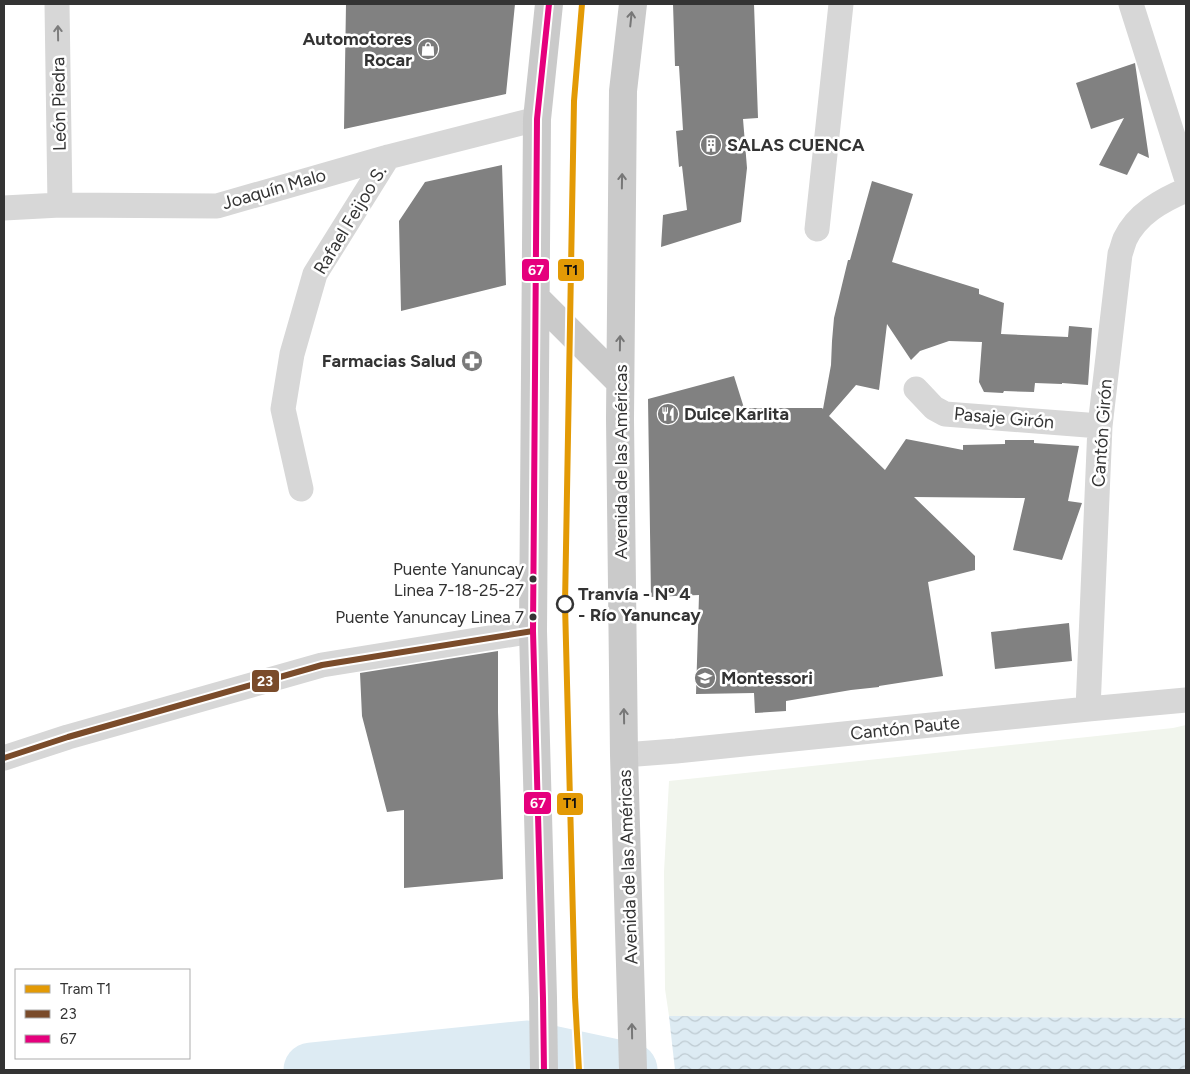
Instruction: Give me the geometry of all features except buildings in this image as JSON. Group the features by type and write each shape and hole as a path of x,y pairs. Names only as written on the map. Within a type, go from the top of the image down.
{"main road":[{"path":"544,1070 533,631 537,119 549,4"},
{"name":"Avenida de las Américas","path":"633,4 623,91 620,382 624,755 633,1070"},
{"path":"536,298 620,382"}],"street":[{"name":"León Piedra","path":"58,4 60,204"},
{"path":"817,229 841,4"},
{"path":"1131,4 1186,177"},
{"name":"Joaquín Malo","path":"4,208 60,204 217,206 388,157 537,119"},
{"name":"Rafael Feijoo S.","path":"301,489 284,408 292,354 315,274 388,157"},
{"name":"Cantón Girón","path":"1088,709 1100,426 1120,254 1125,240 1137,221 1162,201 1186,190"},
{"name":"Pasaje Girón","path":"916,389 934,408 946,414 1100,426"},
{"path":"4,758 68,737 322,665 533,631"},
{"name":"Cantón Paute","path":"624,755 1186,700"}],"shaded area":[{"path":"1186,725 1186,1018 669,1016 665,989 664,872 669,781 1173,728"}],"water":[{"path":"669,1016 1186,1018 1186,1070 675,1070"}],"waterway":[{"path":"311,1070 527,1048 630,1070"}],"tram line":[{"name":"T1","path":"579,1070 575,997 565,604 574,101 582,4"}],"transit line":[{"name":"67","path":"544,1070 533,631 537,119 549,4"},
{"name":"23","path":"4,758 68,737 322,665 533,631"}],"place":[{"name":"Automotores Rocar","path":"428,49"},
{"name":"SALAS CUENCA","path":"711,145"},
{"name":"Farmacias Salud","path":"472,361"},
{"name":"Dulce Karlita","path":"668,414"},
{"name":"Puente Yanuncay Linea 7-18-25-27","path":"533,579"},
{"name":"Tranvía - Nº 4 - Río Yanuncay","path":"565,604"},
{"name":"Puente Yanuncay Linea 7","path":"533,617"},
{"name":"Montessori","path":"705,678"}]}
